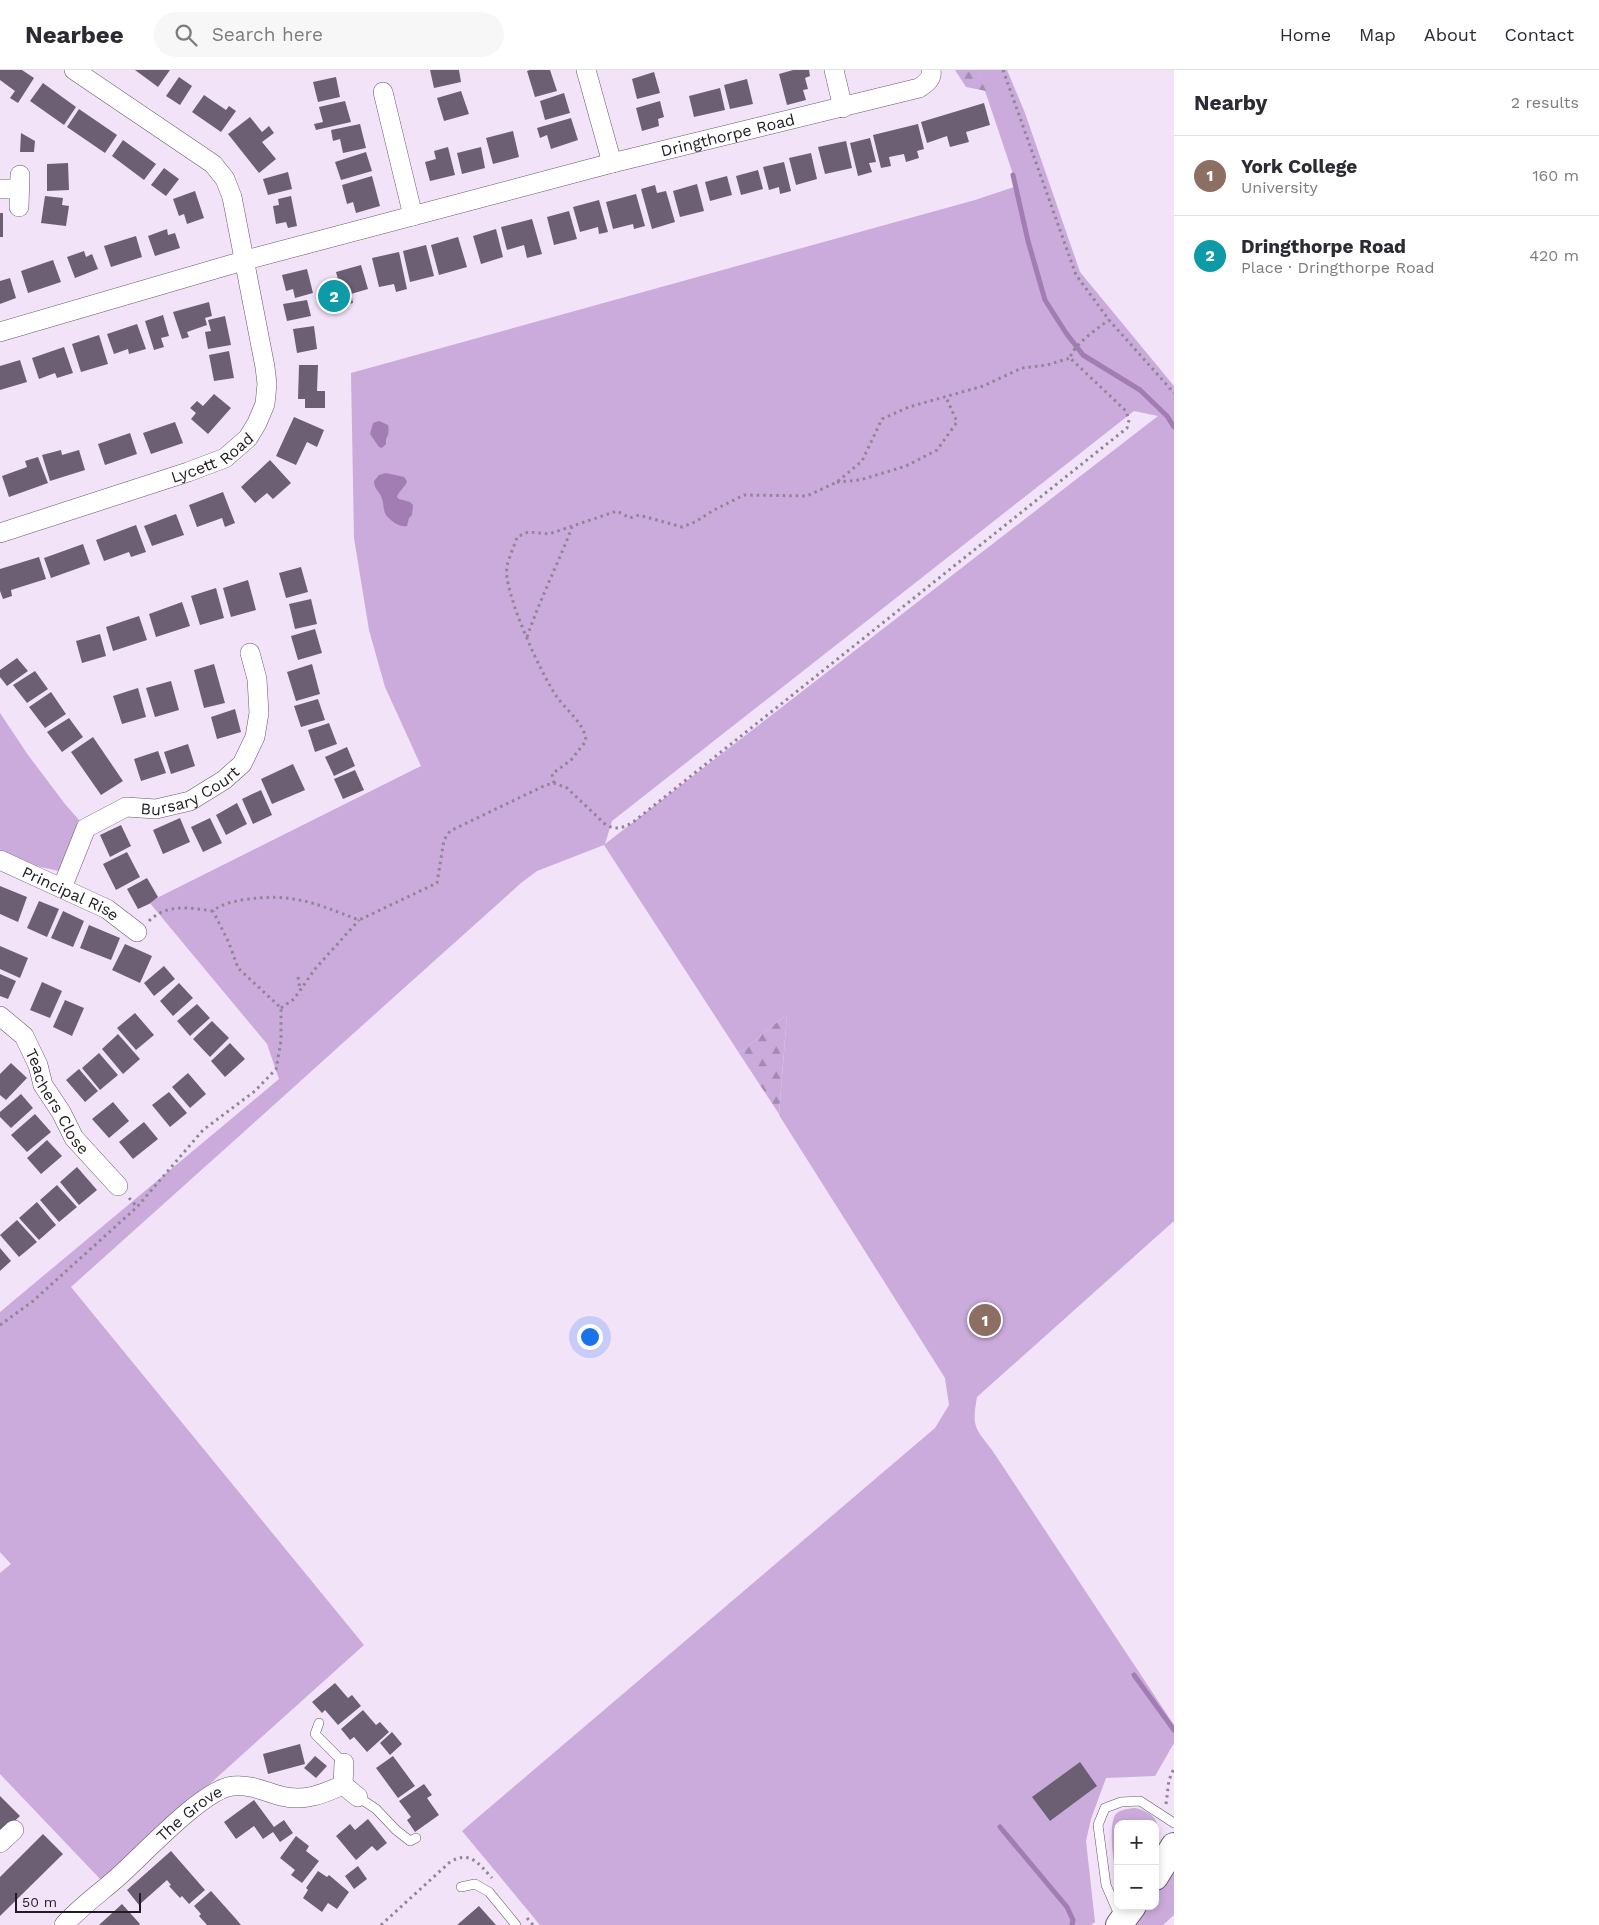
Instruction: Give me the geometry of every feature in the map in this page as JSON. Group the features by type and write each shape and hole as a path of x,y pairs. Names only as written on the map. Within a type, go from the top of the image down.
{"street":[{"name":"Lycett Road","path":"0,533 207,466 226,458 248,438 257,424 265,404 265,367 232,197 225,179 213,164 74,70"},
{"path":"586,70 612,163"},
{"path":"834,70 843,108"},
{"name":"Dringthorpe Road","path":"0,332 243,260 612,163 919,88 928,82 932,73 931,70"},
{"path":"383,92 413,216"},
{"path":"0,189 19,190"},
{"name":"Bursary Court","path":"62,888 86,828 126,808 156,809 190,801 224,780 242,764 255,737 259,713 257,679 250,653"},
{"name":"Principal Rise","path":"0,860 107,909 137,932"},
{"name":"Teachers Close","path":"0,1016 24,1036 38,1065 43,1085 61,1112 74,1138 118,1186"},
{"path":"344,1763 343,1785 358,1797"},
{"name":"The Grove","path":"64,1925 73,1914 118,1878 194,1807 219,1790 232,1786 245,1786 260,1788 281,1796 306,1798 322,1794 343,1785"},
{"path":"1159,1870 1174,1846"}],"lane":[{"path":"319,1723 315,1734 344,1763"},
{"path":"358,1797 384,1816 404,1838 410,1841 416,1838"},
{"path":"1125,1918 1106,1885 1098,1825 1105,1808 1121,1802 1140,1801 1174,1823"},
{"path":"461,1887 475,1884 489,1892 516,1925"}],"path":[{"path":"1003,70 1076,275 1109,320 1174,393"},
{"path":"1070,358 1073,350 1109,320"},
{"path":"554,783 552,774 571,760 586,741 585,732 557,696 536,660 512,599 506,568 517,537 528,532 549,534 617,511 630,518 639,515 682,527 695,522 744,495 807,496 836,482 862,461 882,419 909,407 983,386 1022,368 1047,365 1070,358"},
{"path":"281,1008 294,998 315,969 359,920 437,883 444,840 450,831 546,784 554,783 567,788 606,825 613,829 632,824 1127,428 1129,420 1126,411 1070,358"},
{"path":"836,482 860,480 906,466 937,450 957,422 946,397"},
{"path":"527,637 538,606 560,560 572,527"},
{"path":"213,911 218,906 234,902 258,898 287,897 310,901 359,920"},
{"path":"137,932 155,915 164,911 180,907 213,911"},
{"path":"0,1325 33,1301 137,1207 203,1130 255,1091 276,1069 281,1041 281,1008 238,968 230,943 213,911"},
{"path":"298,977 300,990"},
{"path":"1165,1816 1169,1780 1174,1768"}],"green space":[{"path":"955,70 978,70 986,91 966,87"},
{"path":"978,70 1007,70 1025,113 1080,272 1174,386 1174,1221 977,1397 975,1414 976,1426 981,1436 1174,1725 1174,1743 1155,1776 1106,1778 1091,1819 1086,1841 1095,1922 1091,1925 540,1925 462,1831 935,1428 949,1405 945,1378 779,1115 787,1014 739,1053 604,845 537,871 521,883 71,1287 364,1645 102,1881 0,1774 0,1573 11,1564 0,1552 0,1312 279,1079 267,1044 149,902 421,766 385,687 369,630 354,538 351,373 975,200 1017,186","holes":["1134,411 1158,416 605,844 612,821"]},
{"path":"0,713 28,755 65,804 86,828 68,873 0,858"},
{"path":"787,1014 779,1114 739,1053"},
{"path":"1135,1808 1147,1812 1156,1820 1114,1820 1114,1865 1112,1826 1114,1819 1116,1814"},
{"path":"1174,1866 1174,1915 1163,1925 1135,1925 1146,1910 1159,1910 1159,1890"}],"shaded area":[{"path":"379,421 388,425 386,444 382,448 379,447 370,434 373,423"},
{"path":"386,473 404,477 407,481 397,497 413,505 412,515 407,526 401,526 385,513 383,501 374,481 379,475"}],"building":[{"path":"0,70 22,70 34,78 18,103 10,98 15,91 0,80"},
{"path":"135,70 170,70 158,87"},
{"path":"430,70 459,70 461,82 434,88"},
{"path":"550,70 557,91 535,97 527,71"},
{"path":"793,70 809,70 810,76 805,78 808,89 803,90 806,100 787,105 779,74"},
{"path":"654,72 660,93 637,99 632,79"},
{"path":"179,77 192,86 180,105 166,96"},
{"path":"336,77 340,97 318,102 313,82"},
{"path":"747,79 753,104 730,109 724,85"},
{"path":"43,83 76,107 64,125 30,101"},
{"path":"720,88 725,110 694,117 689,96"},
{"path":"461,91 469,114 444,121 437,98"},
{"path":"564,93 570,113 545,120 540,101"},
{"path":"204,95 226,110 229,106 236,111 221,132 192,112"},
{"path":"345,101 351,122 316,130 314,124 323,122 319,107"},
{"path":"660,101 664,117 658,119 659,126 642,131 636,108"},
{"path":"984,103 990,125 966,132 969,142 950,147 947,136 927,143 921,122"},
{"path":"79,109 117,135 105,153 67,127"},
{"path":"250,117 262,132 269,126 274,133 262,142 276,159 259,173 228,134"},
{"path":"571,118 578,140 551,149 547,135 540,138 537,128"},
{"path":"360,124 366,148 343,153 340,139 333,141 331,130"},
{"path":"918,124 924,149 917,151 919,158 906,162 904,154 889,157 891,166 881,168 873,135"},
{"path":"513,131 519,157 493,164 486,138"},
{"path":"21,133 35,141 34,152 20,152"},
{"path":"870,138 876,162 869,163 872,172 858,176 850,143"},
{"path":"123,140 156,164 144,180 112,156"},
{"path":"846,141 852,168 825,174 818,147"},
{"path":"448,147 455,175 430,181 425,162 436,159 434,151"},
{"path":"481,147 485,168 462,174 457,153"},
{"path":"366,152 372,171 341,180 335,162"},
{"path":"811,153 817,179 796,185 789,158"},
{"path":"784,162 791,191 780,194 779,187 769,190 763,167"},
{"path":"68,163 69,190 47,191 47,164"},
{"path":"164,168 179,179 166,196 151,185"},
{"path":"758,170 763,189 741,195 736,176"},
{"path":"288,172 292,189 268,195 263,179"},
{"path":"372,176 380,206 356,213 353,202 347,204 342,185"},
{"path":"727,176 732,195 710,201 705,182"},
{"path":"697,184 704,211 680,217 673,191"},
{"path":"655,185 657,193 666,191 675,222 652,229 641,189"},
{"path":"195,191 204,218 187,224 184,214 179,216 173,199"},
{"path":"636,194 645,226 634,229 633,224 613,229 606,202"},
{"path":"45,196 63,198 62,205 69,206 66,226 41,223"},
{"path":"291,196 297,226 288,228 286,222 276,224 273,206 279,205 278,199"},
{"path":"599,200 608,232 599,234 598,227 580,232 573,207"},
{"path":"569,211 577,239 554,245 547,217"},
{"path":"0,213 3,213 3,237 0,237"},
{"path":"532,219 542,254 527,258 524,245 507,250 501,227"},
{"path":"167,229 168,235 175,233 180,248 155,256 148,236"},
{"path":"496,229 503,257 481,264 473,236"},
{"path":"136,236 142,257 111,267 104,246"},
{"path":"458,237 467,267 439,275 431,245"},
{"path":"426,245 434,276 410,282 403,251"},
{"path":"84,251 86,257 92,254 98,269 75,278 67,257"},
{"path":"399,252 407,289 396,292 394,284 379,287 372,258"},
{"path":"53,260 61,282 28,293 21,271"},
{"path":"361,265 368,289 351,294 353,303 345,305 336,272"},
{"path":"307,269 313,293 295,298 293,289 286,291 282,275"},
{"path":"10,278 16,298 0,304 0,281"},
{"path":"336,287 340,303 331,305 328,288"},
{"path":"307,300 311,316 287,321 283,304"},
{"path":"209,302 212,316 205,318 207,325 187,332 189,337 182,339 173,312"},
{"path":"163,315 169,336 161,338 164,347 154,350 145,321"},
{"path":"225,316 231,345 208,349 205,332 211,331 208,320"},
{"path":"137,324 146,349 129,354 128,349 114,354 107,334"},
{"path":"314,326 317,349 297,353 293,329"},
{"path":"99,335 108,364 81,372 72,344"},
{"path":"64,347 73,373 57,378 55,373 39,379 32,358"},
{"path":"229,351 234,378 214,381 209,355"},
{"path":"20,360 27,382 0,390 0,366"},
{"path":"299,365 318,365 317,391 325,391 325,408 305,408 305,399 298,399"},
{"path":"214,394 231,408 208,434 191,419 196,413 190,408 197,401 203,406"},
{"path":"294,417 324,430 317,447 307,442 296,465 276,456"},
{"path":"175,422 183,443 151,454 143,433"},
{"path":"130,433 137,454 105,465 98,444"},
{"path":"61,450 62,455 79,450 85,470 50,481 42,455"},
{"path":"38,457 48,483 9,497 2,476 27,467 25,461"},
{"path":"270,460 291,483 273,499 267,493 255,503 241,487"},
{"path":"223,492 235,523 225,527 222,518 197,527 189,505"},
{"path":"176,514 184,535 152,546 144,526"},
{"path":"136,525 146,552 131,557 129,552 104,561 96,540"},
{"path":"83,544 90,564 51,578 44,558"},
{"path":"39,557 46,579 11,590 12,596 3,599 0,591 0,569"},
{"path":"301,567 308,592 286,598 279,573"},
{"path":"248,580 256,610 231,617 223,588"},
{"path":"216,588 224,618 200,625 191,596"},
{"path":"311,599 317,624 295,629 289,604"},
{"path":"182,602 190,626 156,637 149,614"},
{"path":"139,616 147,640 113,651 106,627"},
{"path":"315,629 322,653 298,660 291,636"},
{"path":"100,634 106,656 82,663 76,641"},
{"path":"17,658 28,671 7,686 0,677 0,670"},
{"path":"214,664 225,703 204,708 194,670"},
{"path":"312,664 320,694 296,701 287,672"},
{"path":"35,671 48,689 27,703 13,685"},
{"path":"171,681 179,710 155,717 146,688"},
{"path":"138,688 146,717 122,724 113,696"},
{"path":"51,692 66,714 45,728 29,707"},
{"path":"318,699 325,720 301,727 294,706"},
{"path":"235,709 241,732 217,739 211,717"},
{"path":"69,718 83,737 62,752 47,732"},
{"path":"329,723 337,744 315,752 308,730"},
{"path":"93,737 123,781 101,795 71,752"},
{"path":"188,744 195,766 171,774 164,752"},
{"path":"347,747 355,766 334,776 325,757"},
{"path":"158,751 166,773 141,781 134,759"},
{"path":"293,764 305,790 272,804 261,779"},
{"path":"355,770 364,790 343,799 334,779"},
{"path":"261,790 272,815 253,824 242,799"},
{"path":"237,803 247,824 226,835 216,815"},
{"path":"180,818 190,842 163,854 153,830"},
{"path":"210,818 222,843 203,852 191,827"},
{"path":"121,825 131,846 110,857 100,835"},
{"path":"127,852 140,877 116,890 103,864"},
{"path":"147,878 158,897 138,909 127,889"},
{"path":"0,886 27,897 18,922 0,914"},
{"path":"39,901 59,909 47,937 27,928"},
{"path":"63,911 84,921 73,947 51,938"},
{"path":"89,925 120,938 111,960 80,948"},
{"path":"125,944 152,956 140,983 112,970"},
{"path":"0,946 28,958 20,978 0,969"},
{"path":"164,966 175,979 154,996 144,983"},
{"path":"0,974 16,981 8,999 0,996"},
{"path":"42,982 62,991 50,1018 30,1010"},
{"path":"179,983 193,998 173,1016 160,1001"},
{"path":"65,1000 84,1008 72,1036 53,1027"},
{"path":"197,1004 210,1018 190,1036 177,1021"},
{"path":"135,1013 154,1035 136,1050 117,1028"},
{"path":"212,1021 229,1038 210,1057 193,1039"},
{"path":"118,1034 140,1059 123,1074 102,1049"},
{"path":"230,1043 245,1059 225,1077 211,1061"},
{"path":"99,1053 118,1075 100,1090 82,1068"},
{"path":"11,1063 27,1078 6,1100 0,1095 0,1074"},
{"path":"79,1069 98,1091 85,1102 66,1080"},
{"path":"188,1073 206,1094 190,1108 172,1087"},
{"path":"169,1092 187,1113 170,1127 152,1105"},
{"path":"21,1094 33,1108 11,1128 0,1117 0,1112"},
{"path":"113,1102 129,1121 109,1138 92,1119"},
{"path":"35,1114 51,1132 27,1152 11,1135"},
{"path":"144,1122 158,1139 133,1159 119,1142"},
{"path":"47,1140 62,1156 41,1174 27,1158"},
{"path":"77,1167 97,1190 79,1205 60,1182"},
{"path":"57,1185 77,1207 59,1222 40,1200"},
{"path":"37,1202 56,1225 39,1240 19,1218"},
{"path":"17,1220 37,1242 19,1257 0,1235"},
{"path":"0,1248 11,1261 0,1271"},
{"path":"335,1683 348,1698 352,1695 361,1706 338,1725 325,1710 322,1713 312,1702"},
{"path":"363,1710 376,1725 380,1722 389,1732 367,1752 354,1737 350,1740 341,1729"},
{"path":"392,1732 402,1744 390,1755 380,1743"},
{"path":"300,1744 305,1764 268,1774 263,1754"},
{"path":"315,1756 327,1766 316,1778 304,1768"},
{"path":"393,1756 415,1786 398,1798 376,1768"},
{"path":"1080,1762 1097,1786 1050,1821 1032,1797"},
{"path":"424,1784 432,1795 427,1798 439,1815 415,1832 407,1820 411,1817 399,1801"},
{"path":"0,1796 20,1816 0,1835"},
{"path":"254,1800 274,1827 284,1820 293,1833 280,1842 273,1832 263,1839 254,1826 236,1839 224,1822"},
{"path":"368,1819 387,1843 377,1851 372,1846 356,1860 336,1836 350,1824 355,1830"},
{"path":"43,1834 63,1854 0,1916 0,1877"},
{"path":"296,1836 309,1846 306,1851 319,1861 302,1883 291,1875 295,1870 280,1858"},
{"path":"171,1851 205,1890 189,1904 182,1896 180,1898 169,1886 171,1885 167,1880 139,1905 127,1890"},
{"path":"358,1866 367,1879 354,1889 345,1876"},
{"path":"318,1871 327,1877 329,1875 349,1892 337,1909 328,1903 322,1912 303,1898 308,1890 306,1888"},
{"path":"211,1891 241,1925 207,1925 199,1916 201,1914 194,1906"},
{"path":"122,1904 139,1925 99,1925"},
{"path":"479,1906 496,1925 457,1925"}],"waterway":[{"path":"1013,175 1028,241 1045,300 1066,333 1083,355 1140,390 1167,416 1174,427"},
{"path":"1134,1675 1174,1730"},
{"path":"1000,1827 1067,1907 1073,1920 1072,1925"}],"place":[{"name":"Dringthorpe Road","path":"334,296"},
{"name":"York College","path":"985,1320"}]}
